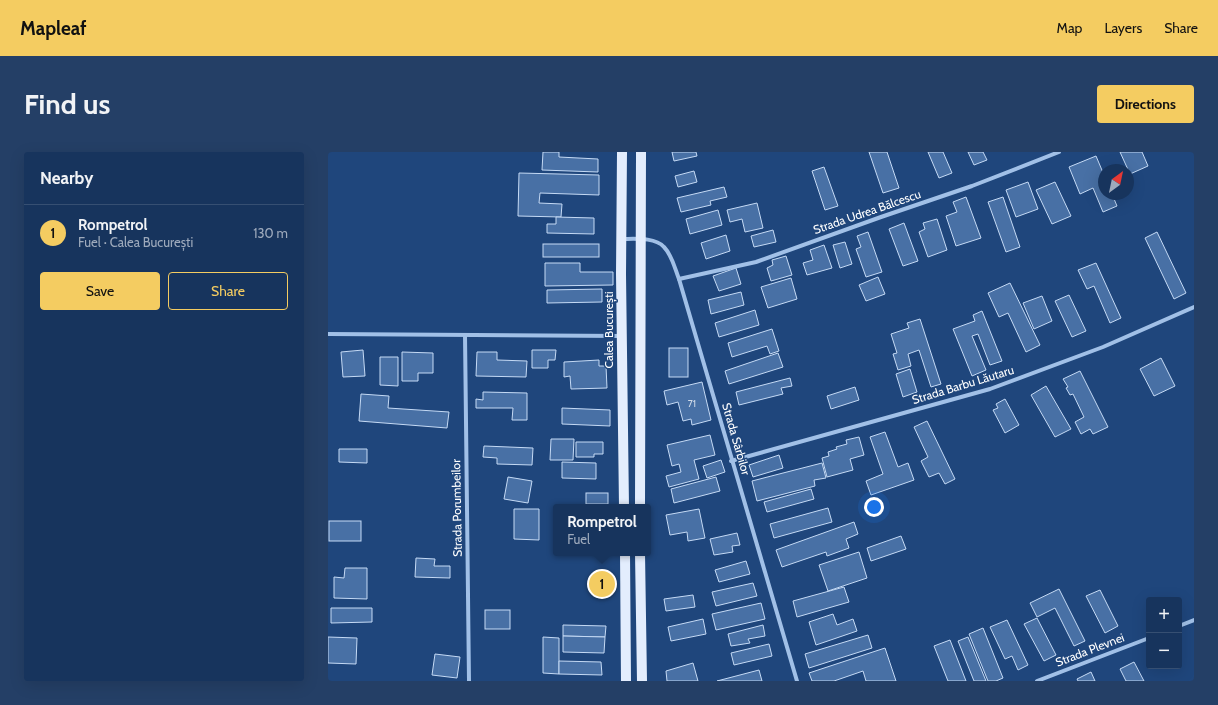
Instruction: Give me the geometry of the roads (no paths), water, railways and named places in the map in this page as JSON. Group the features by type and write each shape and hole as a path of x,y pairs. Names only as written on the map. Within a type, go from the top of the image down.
{"main road":[{"name":"Calea București","path":"622,152 621,239 624,504"},
{"path":"640,504 641,152"},
{"path":"625,556 626,681"},
{"path":"640,556 642,681"}],"street":[{"name":"Strada Udrea Bălcescu","path":"679,279 756,262 880,217 972,186 1059,152"},
{"name":"Strada Sârbilor","path":"621,239 640,239 656,242 664,247 679,279 731,461 797,681"},
{"name":"Strada Barbu Lăutaru","path":"731,461 990,389 1103,347 1194,307"},
{"path":"328,334 622,336"},
{"name":"Strada Porumbeilor","path":"465,335 469,681"},
{"path":"1182,625 1194,620"},
{"name":"Strada Plevnei","path":"1037,681 1146,639"}],"place":[{"name":"Rompetrol","path":"602,584"}]}
